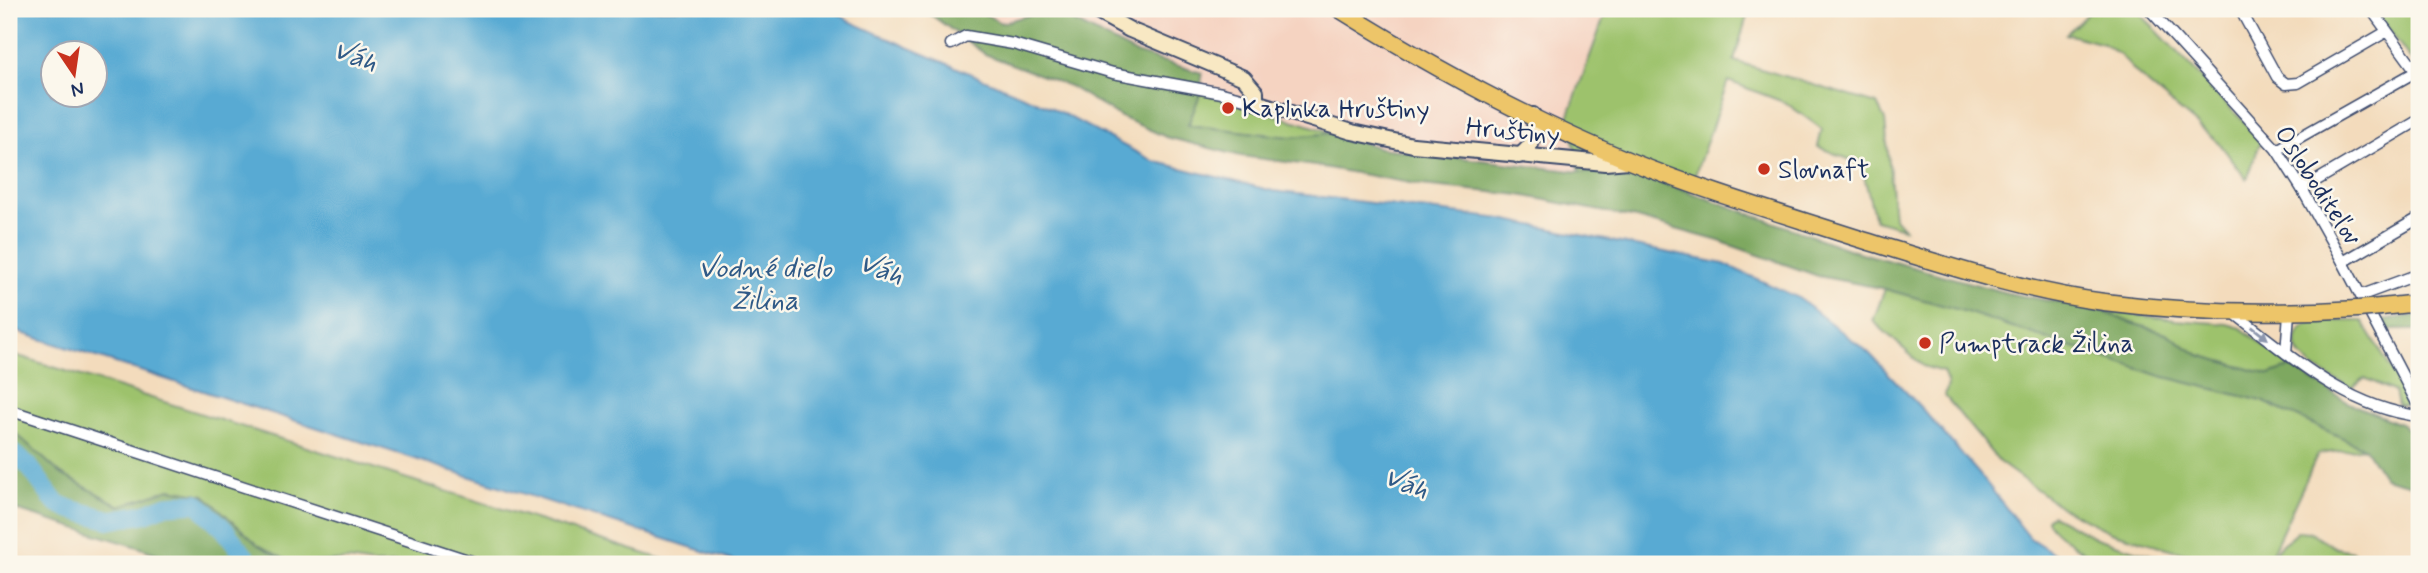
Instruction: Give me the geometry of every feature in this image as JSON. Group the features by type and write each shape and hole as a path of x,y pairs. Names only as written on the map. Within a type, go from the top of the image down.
{"main road":[{"path":"1339,9 1420,57 1533,116 1631,161 1795,218 1985,276 2102,302 2234,313 2289,313 2360,302 2381,307 2419,303"}],"street":[{"path":"951,44 966,36 1013,44 1113,73 1256,102 1256,92 1244,78 1141,35 1091,9"},
{"name":"Osloboditeľov","path":"2149,9 2277,150 2343,262 2360,302 2419,407"},
{"path":"2240,9 2277,77 2286,84 2298,83 2386,32"},
{"path":"2277,150 2418,73 2371,9"},
{"name":"Hruštiny","path":"1256,102 1352,132 1413,145 1605,163 1631,161"},
{"path":"1519,156 1532,144 1535,137 1533,116"},
{"path":"2302,189 2419,120"},
{"path":"2343,262 2419,218"},
{"path":"2360,302 2419,274"},
{"path":"2234,313 2324,380 2357,398 2395,413 2419,416"},
{"path":"2286,353 2289,313"},
{"path":"9,410 481,564"}],"shaded area":[{"path":"976,9 1050,9 1001,23"},
{"path":"1050,9 1607,9 1568,117 1580,172 1380,148 1201,92 1202,73 1135,53"}],"green space":[{"path":"923,9 976,9 1001,23 1050,9 1135,53 1202,73 1201,92 1188,125 1290,137 1334,133 1380,148 1580,172 1631,174 1854,251 2007,293 2099,310 2166,333 2199,355 2270,375 2291,367 2349,403 2400,424 2419,436 2419,487 2384,478 2365,448 2262,401 2161,376 1963,311 1885,289 1818,276 1719,241 1636,218 1520,195 1421,185 1241,156 1166,137 1121,117 1069,86 985,54"},
{"path":"1607,9 1749,9 1734,61 1877,104 1885,120 1894,217 1904,228 1875,220 1861,164 1818,147 1822,129 1786,103 1728,81 1689,192 1631,174 1580,172 1568,117"},
{"path":"2093,9 2136,9 2261,140 2247,180 2220,144 2139,76 2120,55 2103,44 2066,34"},
{"path":"2374,9 2419,9 2419,71"},
{"path":"1201,92 1334,133 1290,137 1188,125"},
{"path":"1885,289 2000,321 2161,376 2262,401 2365,448 2318,454 2267,564 2214,564 2111,532 2064,509 1999,462 1945,396 1948,384 1943,372 1923,366 1873,321"},
{"path":"2099,310 2227,324 2241,328 2291,367 2270,375 2199,355 2166,333"},
{"path":"2419,315 2419,330 2384,330 2382,320"},
{"path":"2316,321 2362,321 2414,406 2398,406 2395,392 2365,378 2351,388 2309,364 2297,347 2297,337 2303,326"},
{"path":"9,353 677,564 373,564 348,560 293,564 258,545 204,495 170,489 120,506 61,474 13,431 9,432"},
{"path":"13,431 61,474 120,506 170,489 204,495 258,545 293,564 185,564 9,508 9,432"},
{"path":"2052,515 2096,538 2180,564 2123,566 2102,562 2083,552 2055,531 2047,519"},
{"path":"2298,531 2309,532 2336,548 2352,551 2362,564 2273,564 2278,548"}],"water":[{"name":"Vodné dielo Žilina","path":"9,9 832,9 849,21 1052,108 1153,161 1273,191 1502,219 1724,264 1797,297 1869,353 1980,475 2030,538 2070,564 743,564 9,329"}],"waterway":[{"path":"9,451 28,465 55,502 70,509 111,520 144,514 167,505 197,503 224,529 251,564"}],"place":[{"name":"Kaplnka Hruštiny","path":"1228,108"},
{"name":"Slovnaft","path":"1764,169"},
{"name":"Pumptrack Žilina","path":"1925,343"}],"water label":[{"name":"Váh","path":"356,55"},
{"name":"Váh","path":"882,268"},
{"name":"Váh","path":"1407,482"}]}
